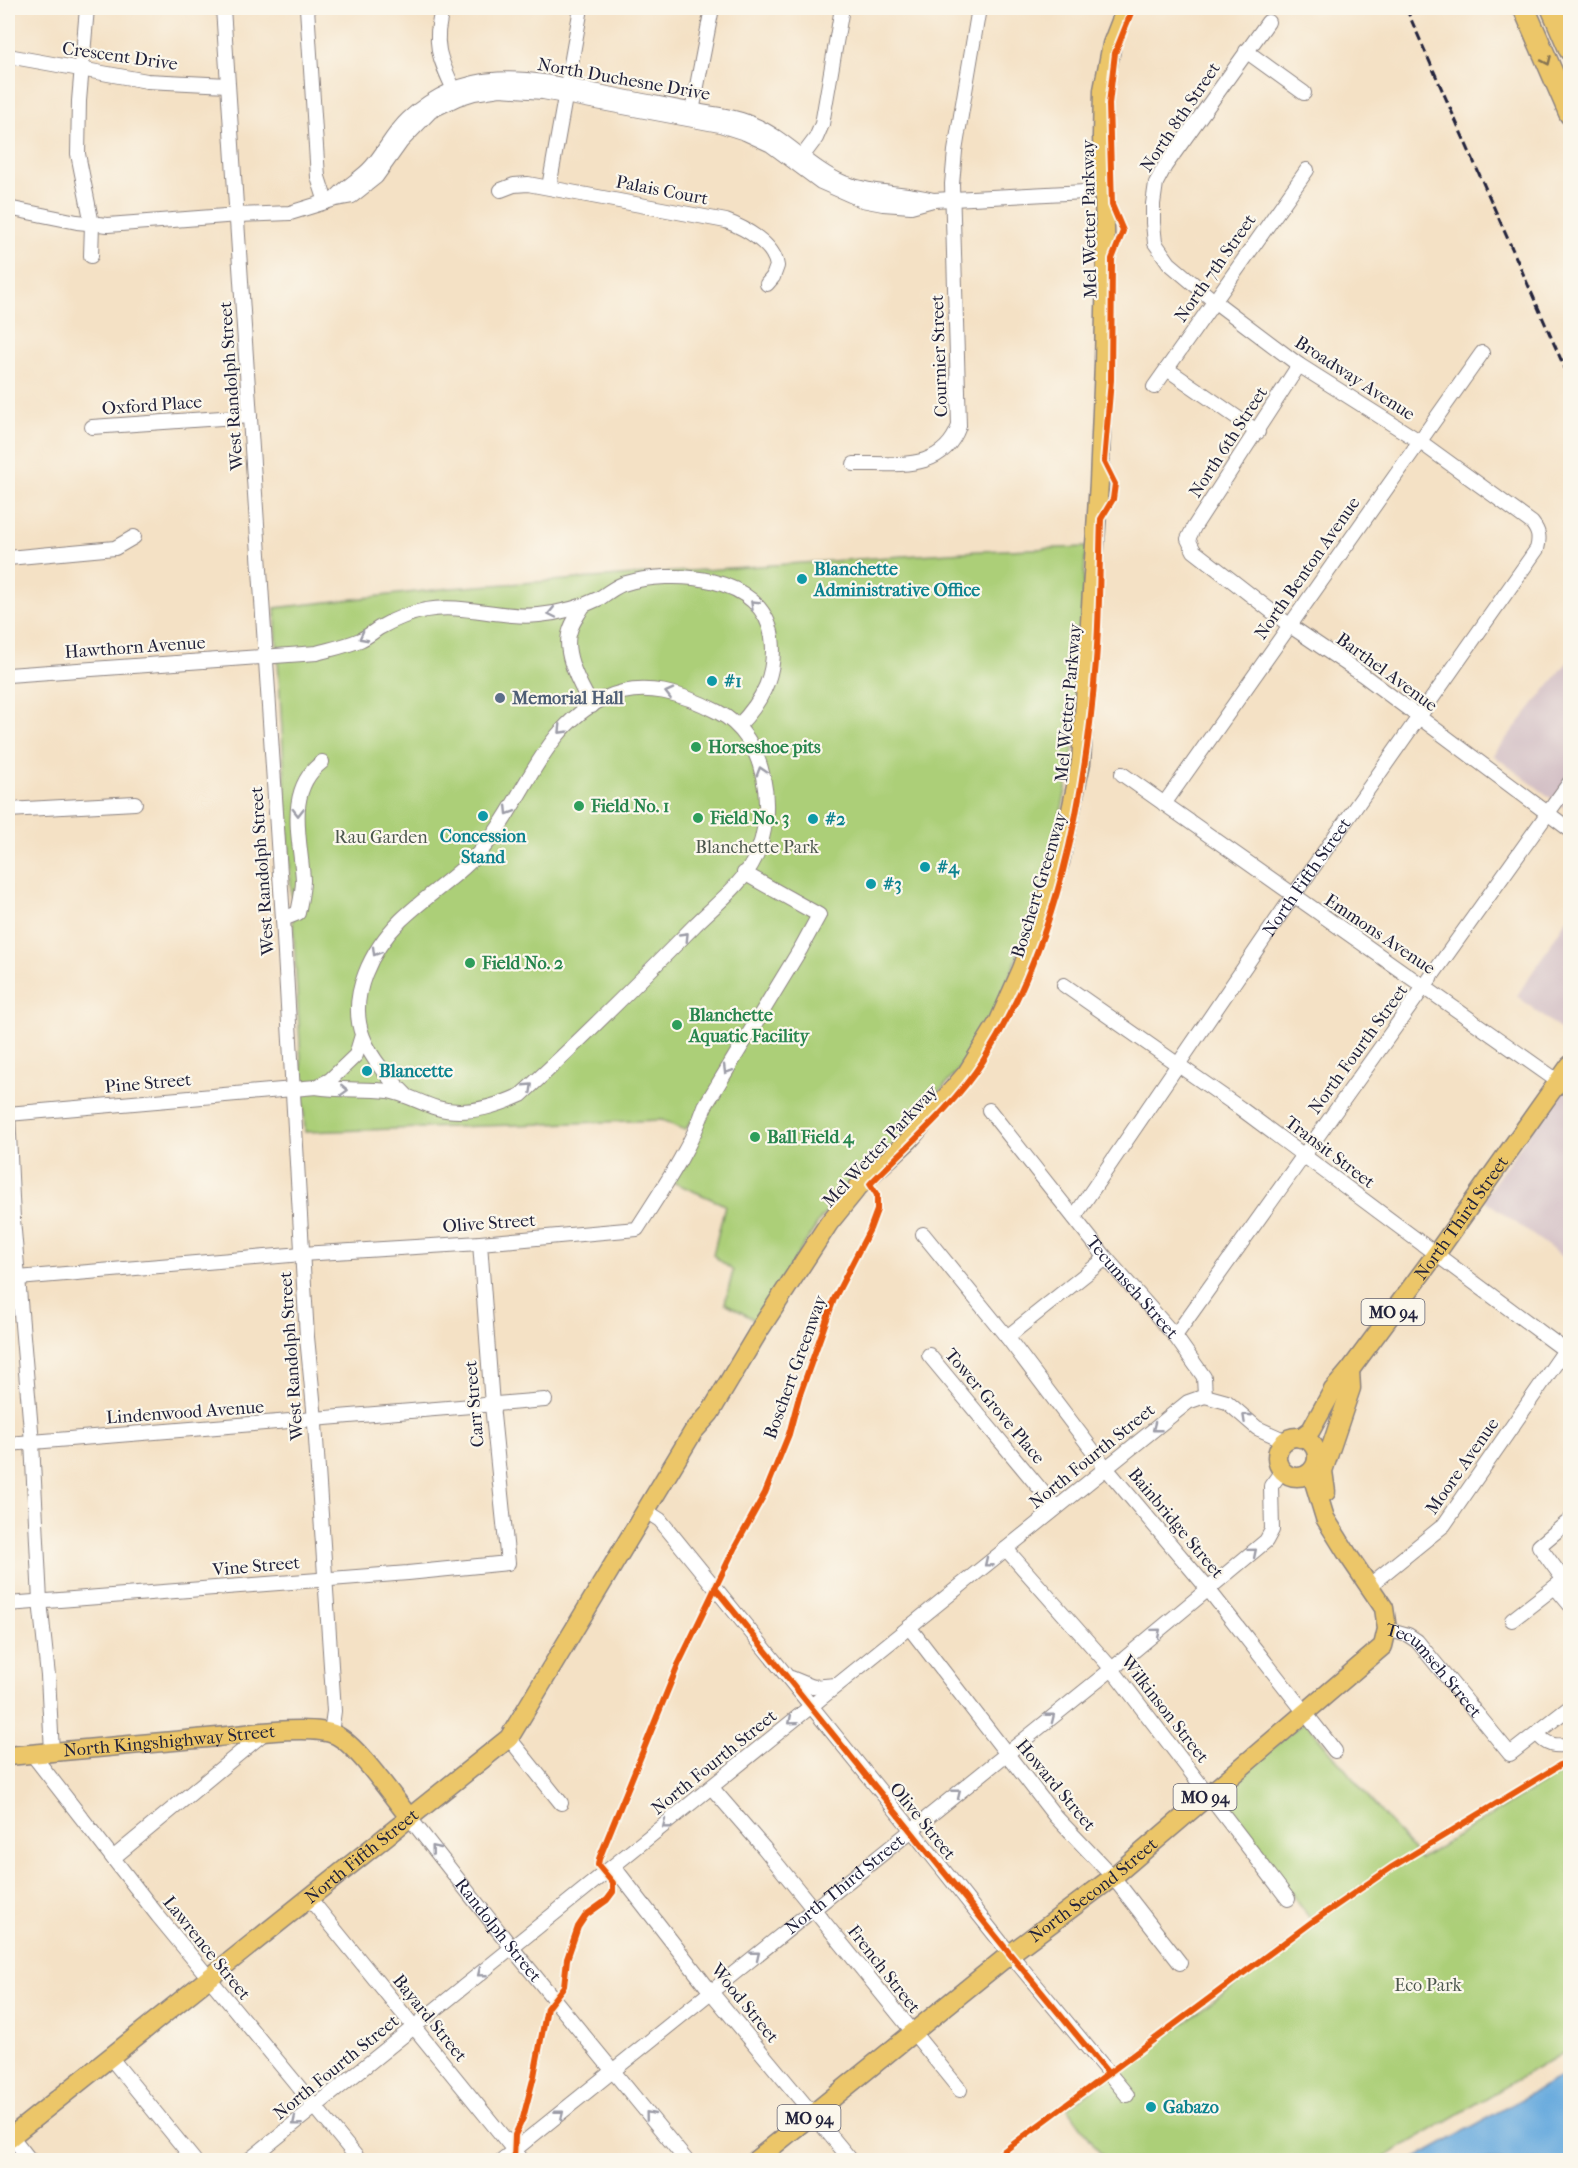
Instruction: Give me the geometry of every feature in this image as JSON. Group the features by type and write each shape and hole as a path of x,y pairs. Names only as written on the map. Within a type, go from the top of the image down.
{"highway":[{"path":"1524,8 1570,114"},
{"path":"1552,8 1570,50"}],"main road":[{"name":"Mel Wetter Parkway","path":"1099,191 1094,89 1104,42 1117,8"},
{"name":"Mel Wetter Parkway","path":"646,1511 693,1432 701,1409 755,1320 853,1180 903,1134 960,1068 992,1017 1014,966 1051,860 1072,762 1081,637 1095,363 1096,261 1103,90 1112,44 1126,8"},
{"name":"North Third Street","path":"1303,1473 1278,1463 1277,1455 1280,1447 1311,1430 1333,1390 1436,1254 1570,1065"},
{"name":"North Third Street","path":"1303,1473 1316,1462 1316,1451 1350,1370"},
{"name":"North Third Street","path":"1303,1473 1351,1388 1350,1370"},
{"path":"1293,1439 1310,1442 1316,1451"},
{"name":"Tecumseh Street","path":"1303,1473 1325,1518 1384,1608 1387,1629"},
{"name":"North Fifth Street","path":"9,2136 208,1977 310,1899 509,1738 646,1511"},
{"name":"North Second Street","path":"756,2160 913,2035 1010,1954 1113,1877 1383,1646 1387,1629"},
{"name":"North Kingshighway Street","path":"8,1756 264,1733 331,1732"},
{"name":"Randolph Street","path":"331,1732 354,1749 409,1817"}],"street":[{"path":"87,8 79,100 78,154 92,224 91,256"},
{"name":"West Randolph Street","path":"223,8 283,919 302,1254 334,1711 331,1732"},
{"path":"307,8 318,177 330,200"},
{"path":"443,8 436,39 456,93"},
{"path":"549,187 581,8"},
{"path":"692,115 712,8"},
{"path":"799,160 816,138 822,124 843,8"},
{"name":"Cournier Street","path":"854,464 930,460 949,446 956,433 960,409 952,199 955,151 979,8"},
{"name":"North 8th Street","path":"1155,243 1153,204 1156,183 1165,166 1268,22"},
{"path":"1246,51 1304,93"},
{"name":"Crescent Drive","path":"8,56 147,81 228,85"},
{"name":"North Duchesne Drive","path":"8,208 108,225 290,213 330,200 352,196 369,184 385,167 401,142 420,120 456,93 500,89 567,92 692,115 758,138 799,160 821,182 862,200 884,204 911,206 933,200 1099,191"},
{"name":"North 7th Street","path":"1154,387 1306,170"},
{"name":"Palais Court","path":"501,190 514,185 528,184 726,221 757,238 771,251 777,266 773,277 767,284"},
{"name":"Broadway Avenue","path":"1155,243 1169,263 1214,301 1299,365 1419,441 1532,523 1539,536"},
{"name":"North Benton Avenue","path":"1164,804 1482,353"},
{"name":"North 6th Street","path":"1188,539 1299,365"},
{"path":"1167,369 1257,432"},
{"name":"Oxford Place","path":"92,427 250,416"},
{"name":"North Fifth Street","path":"1074,1217 1176,1064 1537,549 1539,536"},
{"path":"8,558 115,548 134,537"},
{"name":"Barthel Avenue","path":"1188,539 1194,551 1289,624 1364,675 1570,830"},
{"name":"Hawthorn Avenue","path":"8,675 316,653 362,639 405,616 427,610 452,609 515,616 539,615 583,606 621,585 646,579 688,578 714,581 740,591 759,606 770,629 773,656 771,675 762,697 738,726"},
{"path":"583,606 570,629 568,640 576,674 592,706"},
{"path":"635,690 663,690 695,700 723,714 738,726 759,764 766,787 768,812 763,837 755,859 744,873 644,978 521,1095 499,1105 466,1111 437,1108 407,1096 371,1055 362,1035 359,1019 360,988 368,966 382,943 401,920 474,860 491,838 554,738 573,719 606,697 635,690"},
{"path":"283,919 298,913 303,884 296,806 311,770 322,762"},
{"name":"Emmons Avenue","path":"1122,774 1558,1082"},
{"name":"North Fourth Street","path":"1175,1336 1570,782"},
{"path":"8,810 135,803"},
{"name":"Olive Street","path":"18,1278 637,1229 668,1180 700,1122 705,1106 819,915 744,873"},
{"name":"Transit Street","path":"1064,985 1305,1155 1568,1352"},
{"path":"316,1086 330,1080 356,1055 362,1035"},
{"name":"Pine Street","path":"8,1114 292,1087 316,1086 335,1090 388,1091 407,1096"},
{"name":"Tecumseh Street","path":"989,1110 1106,1258 1175,1336 1204,1377 1205,1396"},
{"path":"8,1114 10,1220 18,1278 32,1442 40,1601 48,1676 52,1752"},
{"name":"Bainbridge Street","path":"923,1234 1007,1337 1106,1468 1208,1589 1335,1751"},
{"name":"Carr Street","path":"480,1243 492,1405 508,1563"},
{"path":"1007,1337 1106,1258"},
{"name":"Moore Avenue","path":"1370,1585 1444,1525 1568,1352"},
{"name":"Tower Grove Place","path":"929,1355 1056,1508"},
{"path":"1205,1396 1227,1402 1257,1428 1293,1439"},
{"name":"North Fourth Street","path":"249,2160 1188,1402 1205,1396"},
{"name":"Lindenwood Avenue","path":"8,1444 545,1400"},
{"name":"North Third Street","path":"502,2160 518,2156 613,2071 1112,1669 1266,1541 1272,1530 1271,1486 1303,1473"},
{"name":"Olive Street","path":"646,1511 660,1520 1010,1954 1127,2095"},
{"path":"1570,1520 1539,1546 1563,1581 1570,1605"},
{"name":"Wilkinson Street","path":"1006,1549 1112,1669 1288,1899"},
{"name":"Vine Street","path":"8,1604 508,1563"},
{"path":"1512,1620 1563,1581"},
{"name":"Howard Street","path":"909,1627 1005,1753 1056,1816 1113,1877 1180,1963"},
{"name":"Tecumseh Street","path":"1387,1629 1408,1635 1417,1641 1510,1754 1537,1733"},
{"path":"785,1676 813,1687 838,1685"},
{"path":"1570,1707 1537,1733 1543,1741 1553,1746 1570,1744"},
{"path":"113,1858 264,1733"},
{"path":"509,1738 561,1803"},
{"name":"Lawrence Street","path":"32,1754 208,1977 358,2160"},
{"name":"French Street","path":"712,1788 960,2090"},
{"name":"Randolph Street","path":"409,1817 512,1948 686,2160"},
{"name":"Wood Street","path":"614,1867 711,1992 851,2160"},
{"name":"Bayard Street","path":"310,1899 518,2156"},
{"path":"110,2056 194,2160"},
{"path":"9,2136 30,2160"}],"shaded area":[{"path":"1570,659 1570,812 1493,755"},
{"path":"1570,914 1570,1037 1517,996"},
{"path":"1570,1075 1570,1262 1483,1199"}],"green space":[{"name":"Blanchette Park","path":"1086,547 1072,762 1051,860 1014,966 991,1017 960,1068 903,1134 822,1217 755,1320 725,1303 733,1271 713,1255 725,1205 668,1180 699,1122 692,1120 685,1130 662,1120 305,1132 275,608 451,588 979,551"},
{"name":"Eco Park","path":"1305,1721 1420,1859 1570,1767 1570,2049 1380,2160 1105,2160 1068,2108 1316,1926 1215,1795"}],"water":[{"path":"1570,2072 1570,2160 1412,2160"}],"railway":[{"path":"1406,8 1570,380"}],"cycle path":[{"name":"Boschert Greenway","path":"514,2160 515,2135 523,2118 534,2076 547,2008 564,1986 567,1959 578,1927 586,1915 607,1900 613,1892 613,1883 598,1865 599,1859 678,1665 735,1547 765,1493 789,1434 799,1397 834,1299 870,1229 877,1210 877,1195 870,1184 944,1110 983,1061 1008,1017 1030,970 1048,923 1074,824 1083,774 1098,635 1101,519 1113,499 1115,484 1104,462 1111,380 1112,259 1123,231 1112,205 1109,104 1115,53 1133,8"},
{"path":"715,1588 1108,2073"},
{"path":"992,2160 1312,1922 1392,1867 1570,1759"}],"place":[{"name":"Blanchette Administrative Office","path":"802,579"},
{"name":"#1","path":"712,681"},
{"name":"Memorial Hall","path":"500,698"},
{"name":"Horseshoe pits","path":"696,747"},
{"name":"Field No. 1","path":"579,806"},
{"name":"Concession Stand","path":"483,816"},
{"name":"Field No. 3","path":"698,818"},
{"name":"#2","path":"813,819"},
{"name":"#4","path":"925,867"},
{"name":"#3","path":"871,884"},
{"name":"Field No. 2","path":"470,963"},
{"name":"Blanchette Aquatic Facility","path":"677,1025"},
{"name":"Blancette","path":"367,1071"},
{"name":"Ball Field 4","path":"755,1137"},
{"name":"Gabazo","path":"1151,2107"}],"park label":[{"name":"Rau Garden","path":"381,837"}]}
